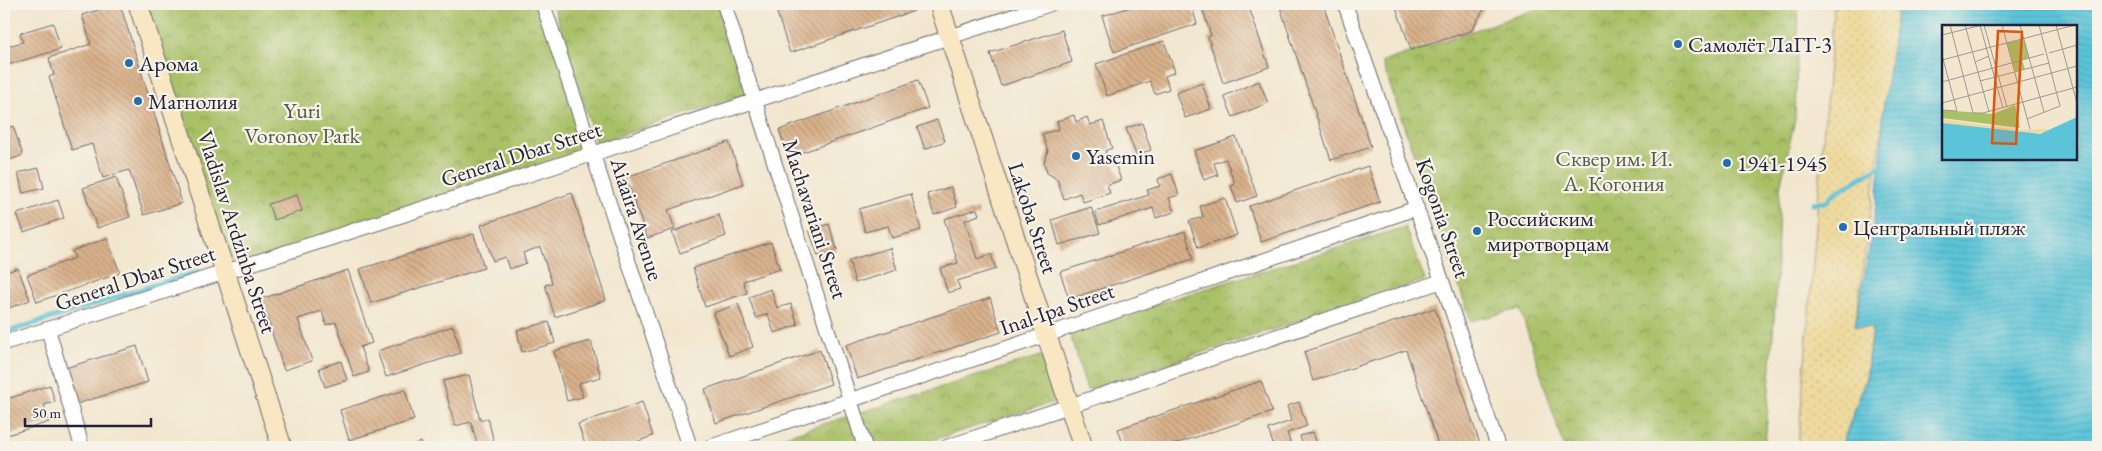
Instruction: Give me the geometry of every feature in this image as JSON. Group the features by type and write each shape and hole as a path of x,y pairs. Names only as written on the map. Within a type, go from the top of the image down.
{"main road":[{"name":"Vladislav Ardzinba Street","path":"138,4 282,447"},
{"name":"Lakoba Street","path":"939,4 1083,447"}],"street":[{"name":"Aiaaira Avenue","path":"543,4 690,447"},
{"name":"Machavariani Street","path":"724,4 865,447"},
{"name":"General Dbar Street","path":"4,343 1050,4"},
{"name":"Kogonia Street","path":"1345,4 1498,447"},
{"name":"Inal-Ipa Street","path":"710,447 1046,335 1417,208"},
{"path":"947,447 1442,281"},
{"path":"48,329 82,447"}],"sand":[{"name":"Центральный пляж","path":"1834,4 1899,4 1855,326 1872,328 1866,378 1844,439 1844,447 1798,447"}],"green space":[{"name":"Yuri Voronov Park","path":"138,4 543,4 593,153 225,272"},
{"path":"553,4 719,4 748,94 596,143"},
{"name":"Сквер им. И. А. Когония","path":"1551,4 1799,4 1795,119 1780,188 1775,306 1765,447 1564,447 1520,309 1471,321 1382,62"},
{"path":"1405,227 1425,280 1087,390 1069,331"},
{"path":"1050,353 1064,399 910,447 750,447"}],"water":[{"path":"1898,4 2098,4 2098,447 1843,447 1844,439 1866,378 1872,328 1855,326 1877,196 1882,144 1882,118"}],"building":[{"path":"120,4 182,203 144,215 129,170 103,178 92,144 72,150 49,77 54,75 49,58 91,44 82,15"},
{"path":"774,4 912,4 914,11 790,53"},
{"path":"1140,4 1191,4 1197,24 1114,52 1102,16"},
{"path":"1201,4 1248,4 1269,67 1223,83 1208,37 1211,36"},
{"path":"1279,4 1323,4 1371,147 1331,160"},
{"path":"1395,4 1487,4 1471,31 1411,50"},
{"path":"53,23 61,49 4,66 4,47 23,42 20,33"},
{"path":"1062,30 1072,62 1001,86 990,53"},
{"path":"1164,41 1175,72 1165,76 1169,89 1155,94 1150,81 1107,96 1096,64"},
{"path":"918,80 928,108 789,157 779,130"},
{"path":"1259,81 1268,103 1233,117 1224,96"},
{"path":"1202,83 1211,109 1185,118 1176,93"},
{"name":"Yasemin","path":"1074,115 1076,122 1087,117 1090,125 1103,121 1112,148 1105,151 1109,163 1114,161 1121,180 1107,185 1110,193 1083,202 1080,193 1064,199 1057,179 1047,173 1044,162 1048,151 1042,134 1059,129 1057,121"},
{"path":"937,120 945,141 925,149 917,127"},
{"path":"1142,123 1151,150 1136,155 1126,128"},
{"path":"13,126 23,155 5,162 4,129"},
{"path":"1236,137 1257,196 1237,203 1231,186 1235,184 1226,159 1214,163 1218,175 1204,180 1194,151"},
{"path":"729,142 743,184 668,210 675,229 647,238 626,177"},
{"path":"1368,166 1380,202 1261,242 1249,206"},
{"path":"39,168 44,188 23,193 18,173"},
{"path":"1172,174 1179,195 1169,198 1174,212 1156,218 1153,208 1099,225 1095,212 1149,195 1147,190 1160,186 1158,179"},
{"path":"116,177 130,217 97,228 83,188"},
{"path":"951,187 957,207 934,215 927,194"},
{"path":"572,193 606,300 555,317 545,285 552,283 540,247 523,253 526,263 509,269 505,257 493,261 481,225"},
{"path":"911,194 921,230 892,238 888,226 865,232 859,209"},
{"path":"297,195 302,211 274,220 268,204"},
{"path":"1225,198 1237,235 1198,248 1189,221 1203,217 1200,206"},
{"path":"58,200 64,218 24,232 17,214"},
{"path":"1091,207 1100,233 1059,245 1052,220"},
{"path":"977,209 979,215 965,220 977,259 991,254 996,269 957,281 960,289 948,293 940,268 958,263 944,219"},
{"path":"719,215 726,236 680,253 672,232"},
{"path":"829,224 837,250 818,256 809,230"},
{"path":"1185,231 1193,259 1069,299 1060,272"},
{"path":"474,234 484,268 371,303 360,269"},
{"path":"107,238 120,273 37,302 27,275 75,258 72,251"},
{"path":"771,242 780,269 743,281 747,293 705,307 693,268"},
{"path":"890,248 897,270 855,283 849,260"},
{"path":"18,268 30,300 4,310 4,273"},
{"path":"348,270 372,343 360,347 369,372 354,377 336,322 326,325 322,311 298,319 312,361 284,370 261,299"},
{"path":"771,289 777,308 791,304 798,325 774,333 768,314 756,318 749,297"},
{"path":"990,298 1001,332 857,379 846,345"},
{"path":"738,304 753,347 729,356 713,313"},
{"path":"1435,308 1481,447 1439,447 1406,350 1313,381 1304,352"},
{"path":"549,322 555,343 522,352 517,330"},
{"path":"453,326 461,353 386,377 377,351"},
{"path":"591,341 601,377 579,383 583,397 567,401 554,351"},
{"path":"137,346 148,382 73,405 62,369"},
{"path":"820,350 831,384 716,423 705,389"},
{"path":"341,361 347,380 325,387 319,368"},
{"path":"469,375 480,420 488,418 495,447 478,447 471,422 455,426 443,381"},
{"path":"1261,381 1272,412 1166,447 1124,447 1118,429"},
{"path":"50,385 55,402 44,405 49,422 4,436 4,416 8,415 4,400"},
{"path":"405,390 414,420 349,440 340,410"},
{"path":"642,402 653,436 622,447 586,447 578,424"},
{"path":"1299,402 1307,426 1287,433 1292,447 1274,447 1268,429 1291,421 1287,406"},
{"path":"1313,432 1318,447 1303,447 1300,436"},
{"path":"421,442 423,447 406,447"}],"waterway":[{"path":"1813,203 1827,202 1832,195 1879,167"},
{"path":"4,333 199,271"}],"place":[{"name":"Самолёт ЛаГГ-3","path":"1678,44"},
{"name":"Арома","path":"129,63"},
{"name":"Магнолия","path":"138,101"},
{"name":"Yasemin","path":"1076,156"},
{"name":"1941-1945","path":"1727,163"},
{"name":"Центральный пляж","path":"1843,227"},
{"name":"Российским миротворцам","path":"1477,231"}]}
